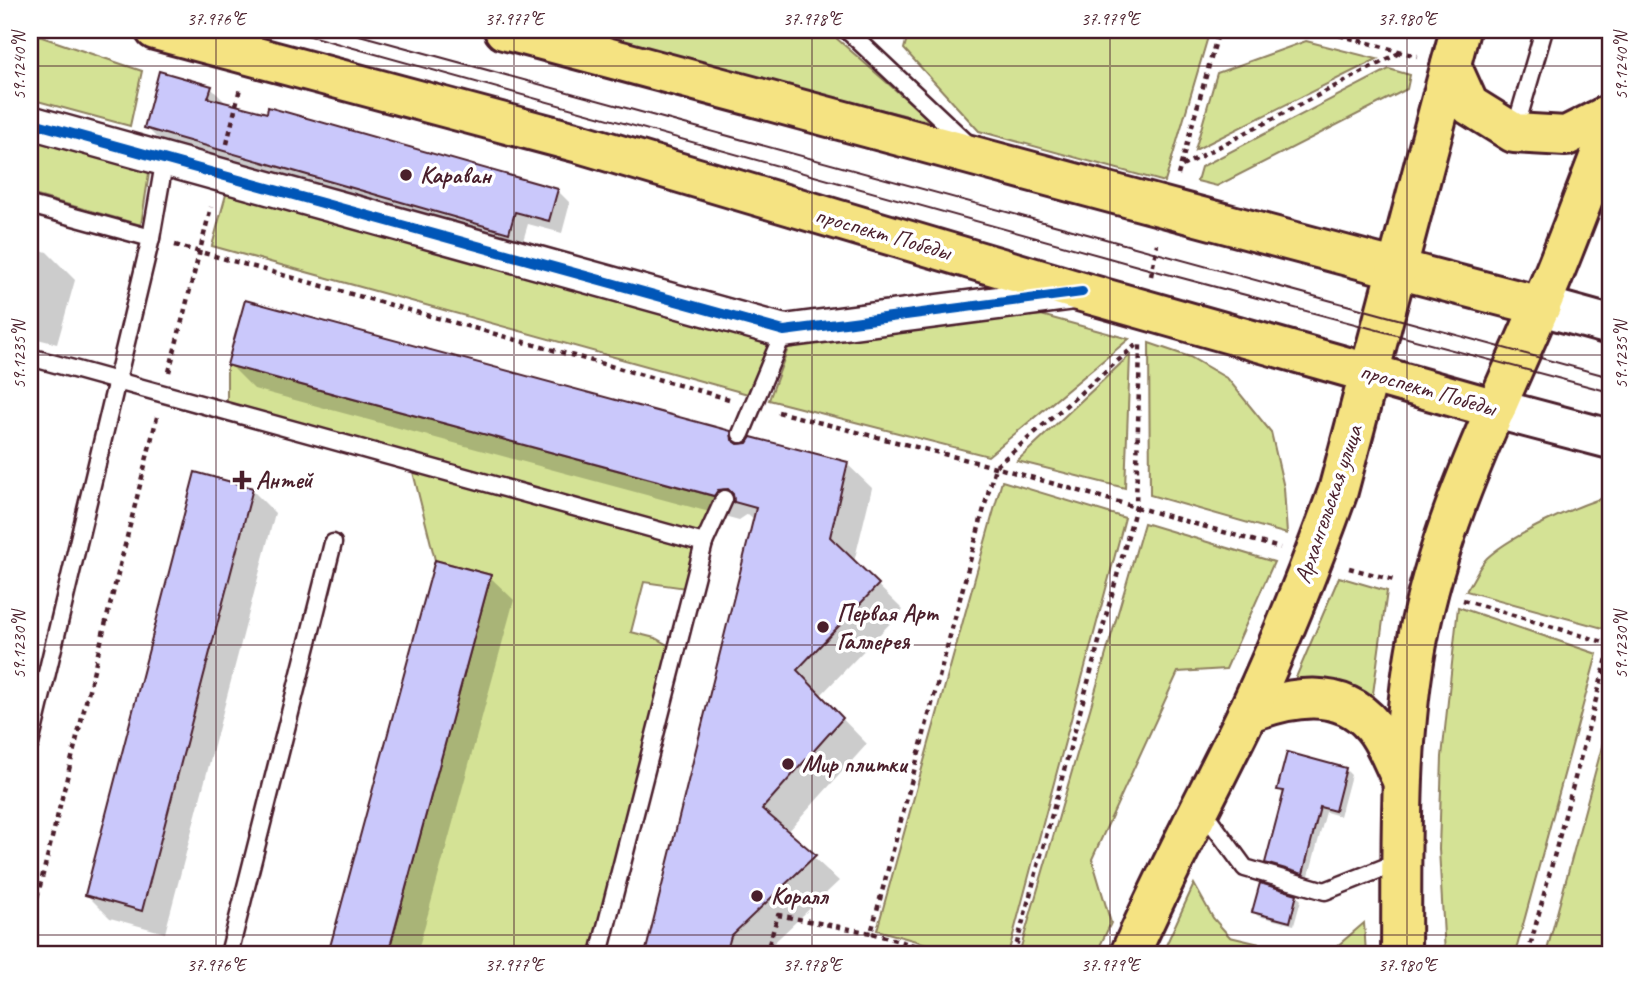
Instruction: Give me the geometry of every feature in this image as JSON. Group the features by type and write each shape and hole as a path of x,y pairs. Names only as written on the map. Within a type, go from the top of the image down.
{"main road":[{"name":"проспект Победы","path":"155,30 579,143 1144,310 1610,439"},
{"path":"505,30 981,156 1167,211 1610,325"},
{"path":"1456,47 1469,104 1514,133 1566,136 1610,114"},
{"name":"Архангельская улица","path":"1130,954 1247,713 1314,558 1338,491 1456,47"},
{"path":"1401,954 1402,780 1417,639 1429,590 1448,518 1541,306 1610,129"},
{"path":"1247,713 1303,696 1331,700 1353,709 1374,727 1402,780"}],"street":[{"path":"30,121 784,331 1082,292"}],"lane":[{"path":"846,30 981,156"},
{"path":"1514,133 1544,30"},
{"path":"30,744 151,238 165,158"},
{"path":"30,205 151,238"},
{"path":"741,434 784,331"},
{"path":"30,357 704,543"},
{"path":"599,954 704,543 724,499"},
{"path":"229,954 333,542"},
{"path":"1200,806 1245,868 1325,891 1402,861"}],"path":[{"path":"1144,310 1154,253 1219,30"},
{"path":"1181,166 1402,52"},
{"path":"30,926 220,175 248,54"},
{"path":"151,238 753,405 1136,506 1610,645 1528,954"},
{"path":"871,933 995,467 1140,341 1136,506 1014,954"},
{"path":"766,954 778,915 871,933 944,954"}],"green space":[{"path":"564,30 827,30 932,122"},
{"path":"909,30 1210,30 1165,182 979,131 904,49"},
{"path":"30,33 142,71 130,126 30,99"},
{"path":"1306,41 1377,59 1195,150 1217,73"},
{"path":"1389,69 1410,75 1407,89 1217,186 1197,181 1201,167"},
{"path":"30,134 150,167 141,225 30,194"},
{"path":"228,187 772,337 748,394 212,246"},
{"path":"1041,315 1129,339 988,456 769,400 790,343"},
{"path":"1149,343 1190,357 1228,379 1271,432 1284,488 1287,534 1150,495"},
{"path":"1130,355 1125,488 1017,461"},
{"path":"227,365 724,499 686,588 644,582 631,632 655,638 671,647 593,954 484,954 467,949 466,954 388,954 491,575 435,560 412,468 227,417"},
{"path":"1002,481 1125,518 1008,954 962,954 877,930"},
{"path":"1610,496 1610,630 1466,591 1484,561 1498,549 1546,522"},
{"path":"1144,523 1274,562 1226,669 1178,672 1092,859 1111,923 1096,954 1019,954"},
{"path":"1339,577 1387,591 1372,701 1294,682"},
{"path":"1458,607 1597,654 1515,954 1445,954 1439,849 1442,757"},
{"path":"1610,717 1610,954 1546,954"},
{"path":"1194,884 1213,918 1230,937 1302,954 1162,954"},
{"path":"1364,923 1366,954 1316,954 1336,947"}],"building":[{"name":"Караван","path":"159,71 212,86 208,98 267,113 268,107 558,189 549,221 515,212 509,233 144,128"},
{"path":"245,300 731,431 732,440 738,444 747,443 751,437 848,462 830,537 879,584 797,670 843,718 762,809 816,855 731,936 726,954 645,954 756,508 734,502 733,494 728,489 718,490 714,496 227,365"},
{"path":"195,472 253,488 142,911 85,895"},
{"path":"435,560 491,575 388,954 328,954"},
{"path":"1287,752 1346,768 1335,811 1320,807 1303,874 1265,863 1284,791 1277,790"},
{"path":"1260,883 1297,894 1290,922 1252,912"}],"tram line":[{"path":"289,30 1152,270 1610,392"},
{"path":"341,30 1610,377"}],"cycle path":[{"path":"30,122 784,331 1082,292"}],"place":[{"name":"Караван","path":"406,175"},
{"name":"Антей","path":"242,480"},
{"name":"Первая Арт Галлерея","path":"823,627"},
{"name":"Мир плитки","path":"788,764"},
{"name":"Коралл","path":"757,896"}]}
